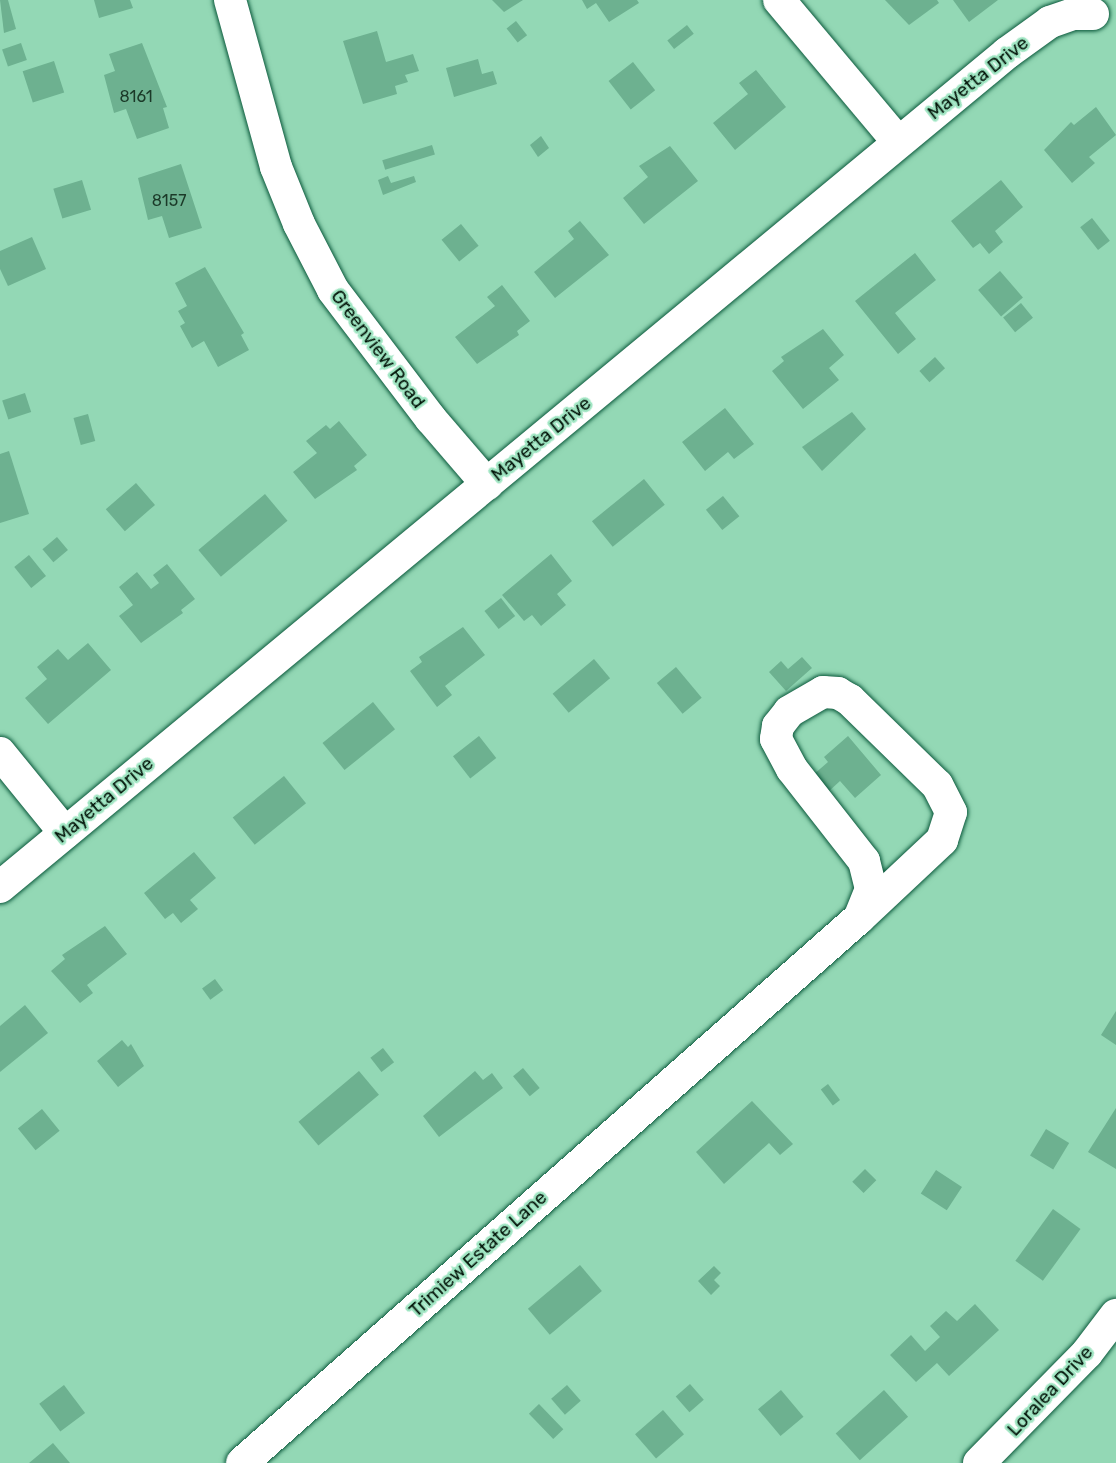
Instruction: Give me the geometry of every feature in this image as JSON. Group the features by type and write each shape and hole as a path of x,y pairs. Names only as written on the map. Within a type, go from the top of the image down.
{"street":[{"name":"Greenview Road","path":"230,0 276,167 299,225 333,290 423,409 487,484"},
{"path":"779,0 898,142"},
{"name":"Mayetta Drive","path":"0,887 898,142 1050,22 1093,14"},
{"name":"Trimiew Estate Lane","path":"242,1463 859,918 942,840 950,812 937,785 850,700 838,692 823,692 789,712 778,726 776,739 792,769 863,861 871,889 859,918"},
{"path":"0,753 65,833"},
{"name":"Loralea Drive","path":"979,1463 1026,1419 1116,1315"}],"building":[{"path":"0,0 8,0 16,29 4,33"},
{"path":"94,0 130,0 133,8 99,18"},
{"path":"492,0 523,0 504,12"},
{"path":"582,0 637,0 639,3 609,22 596,3 587,9"},
{"path":"885,0 937,0 939,3 909,25"},
{"path":"953,0 998,0 969,22"},
{"path":"516,21 527,35 518,43 507,28"},
{"path":"687,25 694,34 674,49 667,40"},
{"path":"377,31 386,62 413,54 419,71 405,75 408,82 395,86 397,94 363,104 343,41"},
{"path":"21,43 27,60 8,67 2,50"},
{"path":"142,43 167,107 163,108 169,128 137,139 126,109 114,113 104,75 115,71 109,54"},
{"path":"478,59 482,74 493,71 497,84 454,97 446,68"},
{"path":"54,61 64,92 33,103 23,71"},
{"path":"633,62 655,90 631,109 609,81"},
{"path":"756,70 786,107 735,150 713,123 748,94 739,83"},
{"path":"1096,107 1116,135 1089,157 1095,163 1072,183 1044,150 1071,122 1074,125"},
{"path":"541,136 549,148 538,157 530,145"},
{"path":"432,145 435,155 385,170 382,160"},
{"path":"670,146 698,181 644,224 623,198 648,177 639,166"},
{"path":"181,164 202,228 169,238 162,216 148,220 138,178"},
{"path":"388,176 391,183 414,176 416,182 383,195 378,180"},
{"path":"82,180 91,210 62,218 53,189"},
{"path":"1001,180 1023,207 995,231 1003,242 989,254 980,243 973,248 951,221"},
{"path":"1092,218 1110,241 1098,250 1080,227"},
{"path":"580,221 609,255 555,298 534,272 574,239 568,231"},
{"path":"461,224 479,246 459,261 442,240"},
{"path":"32,237 46,269 8,286 0,269 0,251"},
{"path":"915,253 936,280 895,313 916,339 898,354 855,301"},
{"path":"205,267 244,333 241,335 249,350 218,367 204,341 192,348 180,326 185,323 178,311 187,306 175,283"},
{"path":"1000,271 1023,297 1001,316 978,290"},
{"path":"502,285 530,321 517,331 519,335 477,364 455,337 495,306 487,297"},
{"path":"1021,303 1033,318 1015,332 1003,317"},
{"path":"823,329 844,355 829,368 839,380 803,409 772,371 784,361 781,357"},
{"path":"935,357 945,368 929,382 919,371"},
{"path":"25,393 31,412 8,419 2,400"},
{"path":"725,408 754,444 734,459 728,452 705,471 682,442"},
{"path":"852,412 866,429 822,471 802,447"},
{"path":"88,414 95,441 81,445 74,418"},
{"path":"339,421 367,455 354,466 357,470 315,499 293,472 317,453 306,441 326,425 330,429"},
{"path":"9,451 29,514 0,523 0,454"},
{"path":"644,479 665,505 613,547 592,521"},
{"path":"136,483 155,505 125,531 106,509"},
{"path":"265,494 287,521 221,577 198,550"},
{"path":"723,496 739,516 722,530 706,510"},
{"path":"57,537 68,550 53,562 42,549"},
{"path":"551,554 572,581 557,594 566,605 541,626 532,615 524,621 502,595"},
{"path":"29,555 46,576 31,588 14,567"},
{"path":"167,564 195,599 181,610 183,613 141,643 119,616 133,605 119,587 137,572 151,589 159,583 153,575"},
{"path":"501,598 515,616 499,629 484,611"},
{"path":"463,627 485,655 445,686 452,695 437,707 410,671 422,662 419,657"},
{"path":"88,643 111,670 48,724 25,698 47,679 37,667 58,649 68,660"},
{"path":"802,657 812,668 786,691 769,672 781,661 788,669"},
{"path":"594,659 610,678 569,713 553,694"},
{"path":"676,667 702,698 683,714 657,683"},
{"path":"373,702 395,729 345,770 322,743"},
{"path":"479,736 496,758 470,778 453,756"},
{"path":"848,736 881,775 855,798 840,781 828,792 813,775 828,762 824,757"},
{"path":"284,776 306,803 255,845 233,818"},
{"path":"194,852 216,878 190,900 198,909 181,923 173,913 165,919 144,893"},
{"path":"105,926 127,954 87,985 93,993 80,1003 51,971 65,959 62,955"},
{"path":"215,979 223,990 210,1000 202,988"},
{"path":"25,1005 48,1033 0,1072 0,1026"},
{"path":"1116,1011 1116,1045 1101,1035"},
{"path":"122,1040 128,1047 131,1044 144,1066 118,1087 97,1061"},
{"path":"383,1048 394,1062 381,1072 370,1058"},
{"path":"523,1068 540,1088 530,1096 513,1076"},
{"path":"359,1071 379,1095 318,1146 298,1122"},
{"path":"475,1071 483,1080 492,1073 503,1088 439,1137 423,1116"},
{"path":"828,1084 840,1100 833,1105 821,1089"},
{"path":"752,1101 793,1144 780,1155 769,1143 724,1184 696,1152"},
{"path":"1116,1108 1116,1169 1088,1152"},
{"path":"42,1109 60,1131 36,1150 18,1129"},
{"path":"1046,1129 1069,1143 1053,1169 1030,1156"},
{"path":"865,1169 876,1180 864,1193 852,1182"},
{"path":"936,1170 962,1187 947,1210 921,1193"},
{"path":"1053,1209 1081,1229 1043,1281 1015,1261"},
{"path":"580,1265 602,1291 550,1335 528,1309"},
{"path":"714,1266 721,1273 714,1280 720,1286 711,1295 698,1281"},
{"path":"975,1304 999,1330 949,1376 937,1363 916,1382 890,1355 911,1335 925,1351 940,1337 930,1326 946,1311 957,1321"},
{"path":"690,1384 704,1400 689,1412 676,1396"},
{"path":"64,1385 85,1413 60,1432 39,1404"},
{"path":"567,1385 581,1401 565,1415 551,1399"},
{"path":"781,1390 803,1417 781,1436 758,1409"},
{"path":"884,1390 908,1417 860,1460 836,1433"},
{"path":"539,1404 563,1429 553,1439 529,1414"},
{"path":"663,1410 684,1434 656,1458 635,1434"},
{"path":"53,1443 70,1463 29,1463"}]}
